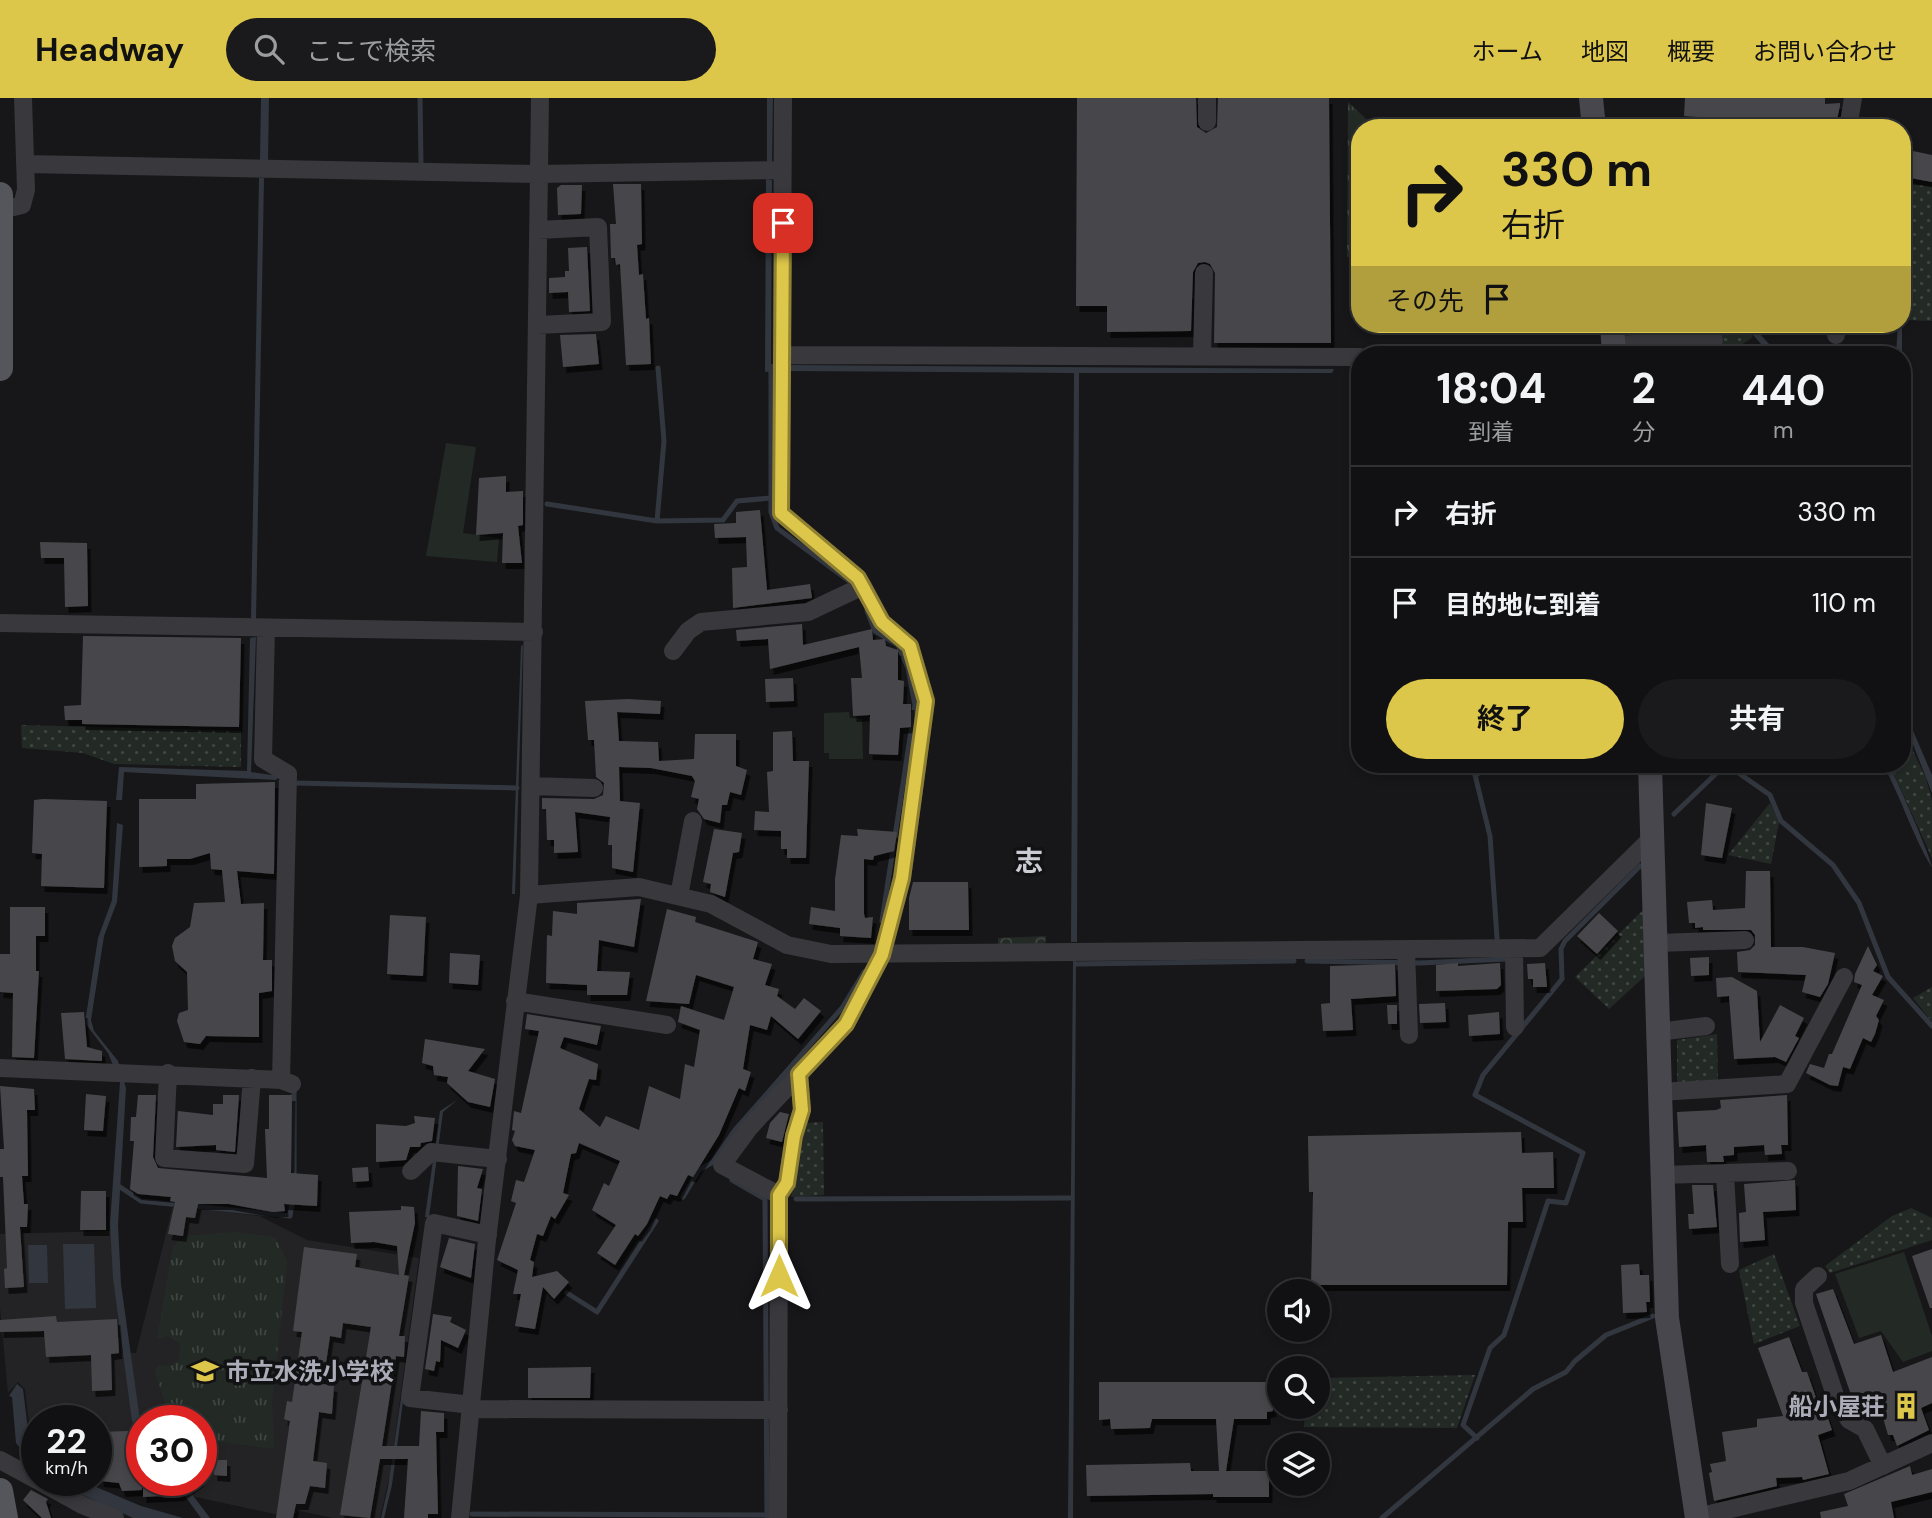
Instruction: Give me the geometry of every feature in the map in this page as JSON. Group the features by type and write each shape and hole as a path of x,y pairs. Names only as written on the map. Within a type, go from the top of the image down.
{"main road":[{"path":"0,195 0,368"},
{"path":"0,1491 5,1518"}],"street":[{"path":"1,210 22,205 26,190 23,98"},
{"path":"460,1518 488,1235 528,895 540,98"},
{"path":"779,1195 722,1165 750,1127 846,1024 882,955 902,878 926,701 910,646 882,622 858,578 781,513 783,98"},
{"path":"1207,122 1208,98"},
{"path":"1591,98 1593,119"},
{"path":"1850,119 1853,98"},
{"path":"25,164 539,174 782,170"},
{"path":"537,325 602,322 598,227 538,230"},
{"path":"1202,356 1204,273"},
{"path":"1613,341 1714,340"},
{"path":"783,355 1351,357"},
{"path":"673,651 688,632 701,622 808,612 863,586"},
{"path":"0,623 534,632"},
{"path":"0,1068 168,1073 286,1082 288,774 263,759 265,628"},
{"path":"1650,773 1662,1175 1671,1360 1697,1518 1849,1481 1932,1443"},
{"path":"531,786 594,788"},
{"path":"679,896 693,821"},
{"path":"528,895 639,887 728,911 787,945 831,954 1541,948 1654,835"},
{"path":"1657,943 1745,940"},
{"path":"1514,949 1515,1027"},
{"path":"1406,950 1409,1035"},
{"path":"1660,1092 1787,1084 1844,977"},
{"path":"515,1001 667,1025"},
{"path":"1658,1032 1706,1026"},
{"path":"168,1073 164,1158 245,1164 252,1078"},
{"path":"778,1518 779,1195 787,1183 794,1136 802,1110 799,1074"},
{"path":"411,1171 431,1152 498,1159"},
{"path":"1662,1175 1788,1171"},
{"path":"1725,1173 1730,1264"},
{"path":"488,1235 434,1223 410,1398 472,1407 779,1410"},
{"path":"1818,1276 1804,1289 1804,1303 1836,1398 1849,1420 1865,1429 1883,1466"},
{"path":"0,1460 21,1471"},
{"path":"66,1496 115,1518"}],"shaded area":[{"path":"261,98 269,98 268,160 260,160"},
{"path":"767,98 773,98 772,162 767,163"},
{"path":"259,178 264,178 256,619 251,619"},
{"path":"766,179 772,180 771,364 775,364 775,371 765,372"},
{"path":"1751,333 1759,333 1771,346 1763,346"},
{"path":"1897,333 1902,333 1902,346 1897,346"},
{"path":"791,365 1334,369 1332,373 1079,373 1077,942 1071,942 1074,373 791,371"},
{"path":"256,637 251,772 279,776 276,780 124,772 122,800 116,800 119,767 247,771 250,638"},
{"path":"523,645 515,894 512,894 521,646"},
{"path":"1911,726 1932,775 1932,793 1911,739"},
{"path":"1887,773 1893,773 1932,868 1919,843"},
{"path":"117,823 123,825 117,902 104,936 91,1020 94,1031 118,1061 126,1088 118,1225 121,1284 138,1405 130,1405 113,1278 110,1224 120,1082 108,1053 85,1023 98,938 112,900"},
{"path":"1073,961 1076,961 1073,1518 1068,1518"},
{"path":"457,1100 443,1112 429,1217 425,1217 440,1111"},
{"name":"市立水洗小学校","path":"173,1206 259,1216 307,1240 419,1258 390,1474 380,1518 333,1518 300,1511 289,1517 191,1496 217,1496 217,1405 126,1405 126,1460 112,1459 112,1405 27,1405 25,1389 18,1382 8,1393 0,1308 0,1234 111,1231 122,1353 136,1353"},
{"path":"426,1227 392,1485 384,1518 381,1518 388,1487"},
{"path":"63,1244 94,1244 96,1308 65,1309"},
{"path":"28,1245 47,1245 48,1283 29,1283"},
{"path":"17,1384 23,1389 25,1405 21,1405 21,1449 16,1443 12,1397 9,1396"},
{"path":"112,1494 141,1506 183,1518 133,1518 85,1496 112,1496"},
{"path":"185,1496 193,1496 210,1518 201,1518"}],"green space":[{"path":"1348,102 1366,119 1351,119 1351,257 1347,257"},
{"path":"1911,185 1932,186 1932,321 1911,320"},
{"path":"1713,333 1749,333 1753,337 1740,346 1713,346"},
{"path":"446,443 476,447 463,533 499,538 497,562 426,556"},
{"path":"849,712 850,718 862,719 863,759 829,759 829,753 824,753 824,713"},
{"path":"21,725 241,731 241,767 114,764 83,753 22,748"},
{"path":"1911,747 1926,778 1932,800 1932,858 1894,773 1911,773"},
{"path":"1770,803 1779,822 1771,864 1728,855"},
{"path":"1645,908 1645,976 1609,1009 1575,977"},
{"path":"1046,936 1045,945 998,945 998,938"},
{"path":"1932,987 1932,1022 1913,998"},
{"path":"1717,1034 1718,1082 1677,1086 1677,1040"},
{"path":"823,1122 824,1195 791,1197 806,1123"},
{"path":"1911,1208 1932,1218 1932,1240 1830,1273 1825,1266 1892,1216"},
{"path":"233,1232 275,1237 287,1261 272,1403 274,1449 217,1441 217,1405 166,1405 155,1372 158,1365 171,1366 179,1360 180,1344 168,1336 157,1339 173,1246 187,1236"},
{"path":"1904,1252 1932,1336 1932,1351 1903,1362 1881,1331 1859,1338 1835,1274"},
{"path":"1774,1254 1800,1326 1754,1344 1739,1270"},
{"path":"1475,1375 1457,1428 1304,1427 1304,1419 1330,1419 1330,1378"}],"building":[{"path":"1077,98 1196,98 1197,127 1206,133 1217,127 1218,98 1329,98 1331,343 1214,343 1215,273 1210,264 1205,262 1198,263 1193,272 1191,331 1107,332 1107,306 1076,306"},
{"path":"1685,98 1825,98 1825,104 1840,103 1837,119 1726,119 1684,116"},
{"path":"1913,151 1932,155 1932,182 1911,178"},
{"path":"613,184 641,184 642,244 637,245 639,275 643,274 646,319 649,318 651,364 626,365 620,264 616,265 615,258 611,258 610,224 616,224"},
{"path":"561,185 582,185 581,214 558,215 557,188"},
{"path":"587,247 590,311 569,312 568,292 549,293 549,278 565,277 565,271 569,271 568,248"},
{"path":"596,334 599,364 563,367 560,335"},
{"path":"506,476 506,492 523,491 523,525 518,526 522,563 502,563 503,533 476,535 479,478"},
{"path":"760,510 767,590 810,584 812,598 733,608 732,568 747,567 746,537 715,538 714,524 736,523 736,512"},
{"path":"40,542 87,543 88,606 65,607 64,558 41,558"},
{"path":"802,624 803,645 872,629 873,640 885,639 886,646 898,650 898,680 904,681 903,704 911,704 911,727 900,728 898,755 869,754 870,715 853,716 851,678 862,678 859,647 770,669 768,639 737,641 736,630"},
{"path":"83,636 241,638 239,727 82,724 82,720 65,720 64,706 81,705"},
{"path":"793,678 794,701 766,702 765,679"},
{"path":"585,701 661,701 660,714 617,712 619,741 658,742 659,761 694,759 695,734 736,734 736,766 747,770 741,795 730,792 727,805 722,805 720,823 704,819 697,809 699,799 691,797 695,781 692,776 651,768 619,767 620,801 640,803 633,872 612,868 612,845 608,845 610,817 575,812 578,852 554,853 554,840 547,840 546,809 542,809 542,798 594,799 603,795 604,783 596,777 594,740 588,740"},
{"path":"792,731 793,761 809,761 806,858 787,858 787,849 781,849 781,831 754,830 755,811 769,812 767,772 773,771 773,732"},
{"path":"275,782 274,874 237,871 241,904 264,903 263,960 272,960 272,991 259,993 259,1037 206,1036 200,1044 184,1042 177,1021 179,1013 188,1010 187,972 175,961 172,946 175,938 190,927 194,903 225,902 222,870 211,869 210,853 190,859 167,859 167,866 139,867 139,799 196,799 196,784"},
{"path":"34,800 107,801 104,888 41,886 42,854 32,853"},
{"path":"1706,803 1732,808 1722,858 1701,855"},
{"path":"714,829 742,833 739,852 733,853 725,897 710,892 711,884 703,882"},
{"path":"857,829 897,832 894,851 874,856 873,860 864,859 864,914 865,918 873,917 871,938 840,936 840,928 809,924 811,907 835,911 835,879 841,835 858,836"},
{"path":"1746,871 1770,871 1771,947 1803,947 1835,953 1828,984 1820,997 1802,992 1806,975 1738,972 1737,952 1750,950 1755,945 1755,935 1751,930 1703,930 1703,927 1695,928 1695,923 1689,923 1687,902 1712,900 1713,910 1745,908"},
{"path":"913,882 968,882 969,930 909,930 909,898"},
{"path":"641,899 634,947 599,940 597,971 630,972 627,995 587,995 587,985 546,983 547,935 552,936 553,911 577,914 577,903"},
{"path":"10,907 45,907 45,936 36,936 36,971 39,971 34,1058 12,1057 13,993 0,992 0,954 10,954"},
{"path":"667,909 696,917 695,922 758,942 753,959 772,964 765,985 779,989 777,996 795,1009 804,998 821,1011 798,1039 771,1016 767,1030 750,1025 743,1069 751,1072 745,1091 739,1088 719,1135 693,1177 688,1175 677,1196 670,1194 667,1199 660,1196 647,1224 638,1236 635,1234 615,1265 597,1253 616,1225 592,1210 604,1183 609,1186 620,1161 579,1143 576,1153 571,1154 563,1193 569,1195 555,1219 551,1216 543,1236 537,1234 530,1260 534,1262 532,1277 557,1271 569,1282 554,1299 543,1287 535,1329 515,1326 521,1294 513,1294 518,1270 497,1260 516,1203 511,1201 516,1180 524,1182 535,1150 515,1146 512,1140 515,1131 512,1130 514,1111 521,1113 539,1031 525,1029 527,1014 601,1026 597,1045 564,1037 560,1048 598,1064 596,1080 589,1079 579,1109 600,1127 606,1116 639,1130 649,1086 680,1099 685,1064 694,1067 700,1030 678,1022 681,1006 724,1020 734,987 696,975 689,1004 646,1001"},
{"path":"1599,913 1618,931 1597,954 1577,936"},
{"path":"390,915 426,917 423,976 387,974"},
{"path":"1868,946 1877,965 1873,971 1883,976 1872,995 1884,1000 1876,1016 1879,1020 1871,1042 1863,1038 1850,1069 1843,1067 1838,1086 1830,1085 1806,1073 1810,1064 1824,1068 1829,1054 1832,1054 1862,985 1854,982 1855,974"},
{"path":"450,953 480,955 478,985 449,983"},
{"path":"1709,957 1709,975 1691,976 1690,958"},
{"path":"1458,963 1458,966 1500,963 1501,985 1497,989 1436,991 1436,965"},
{"path":"1545,963 1547,987 1533,987 1533,979 1528,979 1527,964"},
{"path":"1395,964 1396,996 1351,999 1353,1030 1323,1031 1321,1004 1330,1003 1330,966"},
{"path":"1732,977 1757,991 1760,1042 1780,1005 1804,1018 1795,1036 1799,1038 1786,1062 1775,1057 1734,1059 1729,996 1717,997 1716,978"},
{"path":"1445,1003 1446,1022 1420,1023 1419,1004"},
{"path":"1387,1005 1397,1005 1397,1024 1388,1024"},
{"path":"84,1012 87,1047 102,1051 102,1061 65,1059 61,1013"},
{"path":"1499,1012 1500,1034 1469,1036 1468,1015"},
{"path":"425,1039 485,1049 468,1071 495,1079 490,1107 468,1102 447,1083 448,1077 434,1075 433,1066 422,1063"},
{"path":"0,1086 34,1089 35,1110 27,1110 28,1176 22,1176 24,1204 28,1204 27,1227 20,1227 24,1287 5,1288 4,1269 7,1268 3,1177 0,1177 0,1149 4,1149"},
{"path":"86,1094 106,1096 103,1131 84,1130"},
{"path":"138,1095 156,1095 153,1157 158,1168 267,1178 265,1129 269,1129 269,1095 292,1095 291,1173 318,1175 317,1206 284,1204 285,1211 273,1212 229,1204 198,1204 195,1218 186,1217 183,1236 168,1234 175,1202 170,1201 171,1197 138,1194 130,1189 134,1141 130,1141 131,1117 136,1117"},
{"path":"223,1095 239,1095 235,1152 216,1150 216,1145 176,1147 178,1108 178,1111 213,1115 213,1104 223,1104"},
{"path":"1787,1095 1788,1145 1781,1145 1782,1154 1765,1155 1764,1145 1734,1147 1734,1155 1723,1156 1724,1162 1707,1162 1706,1145 1679,1147 1677,1112 1716,1110 1721,1108 1720,1100"},
{"path":"780,1112 789,1114 782,1142 766,1138 770,1123"},
{"path":"414,1116 435,1118 432,1141 421,1143 420,1147 410,1147 406,1160 376,1162 376,1124 406,1126 415,1123"},
{"path":"1521,1132 1522,1153 1553,1152 1554,1188 1522,1188 1523,1222 1508,1222 1507,1285 1330,1285 1330,1279 1311,1279 1313,1192 1309,1192 1308,1136"},
{"path":"458,1166 483,1169 477,1188 482,1189 478,1221 457,1216"},
{"path":"368,1167 369,1181 353,1182 352,1168"},
{"path":"1795,1180 1796,1210 1763,1212 1765,1240 1740,1242 1739,1213 1746,1212 1744,1184"},
{"path":"1692,1185 1713,1185 1717,1227 1689,1229 1688,1214 1694,1214"},
{"path":"81,1191 106,1191 106,1230 80,1230"},
{"path":"401,1206 414,1207 415,1223 404,1275 409,1276 399,1336 405,1336 404,1357 396,1356 382,1446 419,1446 421,1411 444,1413 444,1432 436,1432 438,1514 428,1514 428,1518 404,1518 408,1459 380,1459 370,1518 340,1515 371,1327 343,1323 341,1338 330,1336 323,1384 334,1386 332,1414 319,1412 313,1461 327,1463 325,1488 310,1486 305,1504 296,1504 293,1518 276,1518 290,1421 284,1419 287,1401 292,1402 302,1332 293,1331 304,1247 357,1254 355,1267 399,1275 397,1246 374,1242 351,1243 349,1212 401,1210"},
{"path":"449,1238 475,1244 471,1278 440,1267"},
{"path":"1932,1249 1932,1308 1930,1308 1912,1256"},
{"path":"1639,1264 1640,1275 1649,1275 1650,1302 1646,1302 1647,1312 1623,1313 1621,1265"},
{"path":"1833,1289 1854,1344 1881,1335 1893,1372 1932,1357 1932,1403 1921,1408 1929,1430 1897,1446 1893,1435 1888,1435 1879,1404 1857,1412 1816,1294"},
{"path":"433,1314 452,1317 450,1322 466,1330 458,1348 441,1340 440,1362 436,1361 434,1371 425,1369"},
{"path":"56,1316 57,1322 117,1319 119,1353 111,1354 112,1390 92,1391 91,1355 46,1357 44,1331 0,1332 0,1320"},
{"path":"1789,1337 1802,1372 1807,1372 1821,1412 1825,1410 1832,1430 1818,1435 1829,1474 1803,1480 1802,1477 1776,1478 1777,1486 1714,1501 1710,1464 1726,1461 1722,1432 1757,1427 1757,1419 1783,1416 1758,1348"},
{"path":"591,1367 590,1398 528,1398 528,1368"},
{"path":"1099,1382 1267,1382 1267,1419 1234,1419 1226,1471 1267,1471 1269,1497 1213,1497 1213,1494 1087,1496 1086,1465 1190,1463 1191,1471 1219,1471 1216,1419 1152,1419 1150,1428 1111,1429 1110,1419 1099,1420"},
{"path":"126,1431 126,1491 122,1491 119,1483 112,1482 112,1432"},
{"path":"217,1460 227,1460 227,1476 217,1475"},
{"path":"1910,1466 1912,1475 1932,1469 1932,1492 1891,1502 1894,1518 1821,1518 1820,1512 1848,1506 1844,1494"},
{"path":"26,1496 42,1496 48,1499 46,1502 51,1518 42,1518 23,1500"}],"waterway":[{"path":"420,98 421,163"},
{"path":"657,521 664,441 658,368"},
{"path":"771,371 771,512 777,528 849,581"},
{"path":"547,504 657,521 723,520 737,501 771,498"},
{"path":"867,611 875,631 898,645 908,668 915,705 882,921"},
{"path":"1480,773 1475,775 1490,836 1497,938"},
{"path":"1674,814 1717,773"},
{"path":"1738,773 1770,795 1781,821 1833,865 1859,903 1888,977 1932,1026"},
{"path":"294,783 517,788"},
{"path":"1477,1438 1463,1425 1490,1348 1504,1335 1548,1201 1566,1203 1583,1153 1475,1095 1483,1075 1562,979 1561,949 1565,941 1640,866"},
{"path":"1307,961 1420,963 1506,959"},
{"path":"1076,964 1294,961"},
{"path":"683,1197 699,1170 713,1162 735,1130 842,1008 864,972"},
{"path":"294,1089 294,1177"},
{"path":"732,1180 765,1199 767,1518"},
{"path":"120,1187 141,1201 180,1205"},
{"path":"193,1206 290,1216 293,1197"},
{"path":"796,1199 1070,1198"},
{"path":"567,1293 597,1312 656,1221"},
{"path":"1382,1518 1533,1389 1566,1372 1606,1335 1653,1316"},
{"path":"472,1514 766,1515"}],"place":[{"name":"市立水洗小学校","path":"205,1371"},
{"name":"船小屋荘","path":"1906,1406"}],"district":[{"name":"志","path":"1029,861"}],"route":[{"path":"779,1276 779,1195 787,1183 794,1136 802,1110 799,1074 846,1024 882,955 902,878 926,701 910,646 882,622 858,578 781,513 783,223"}]}
